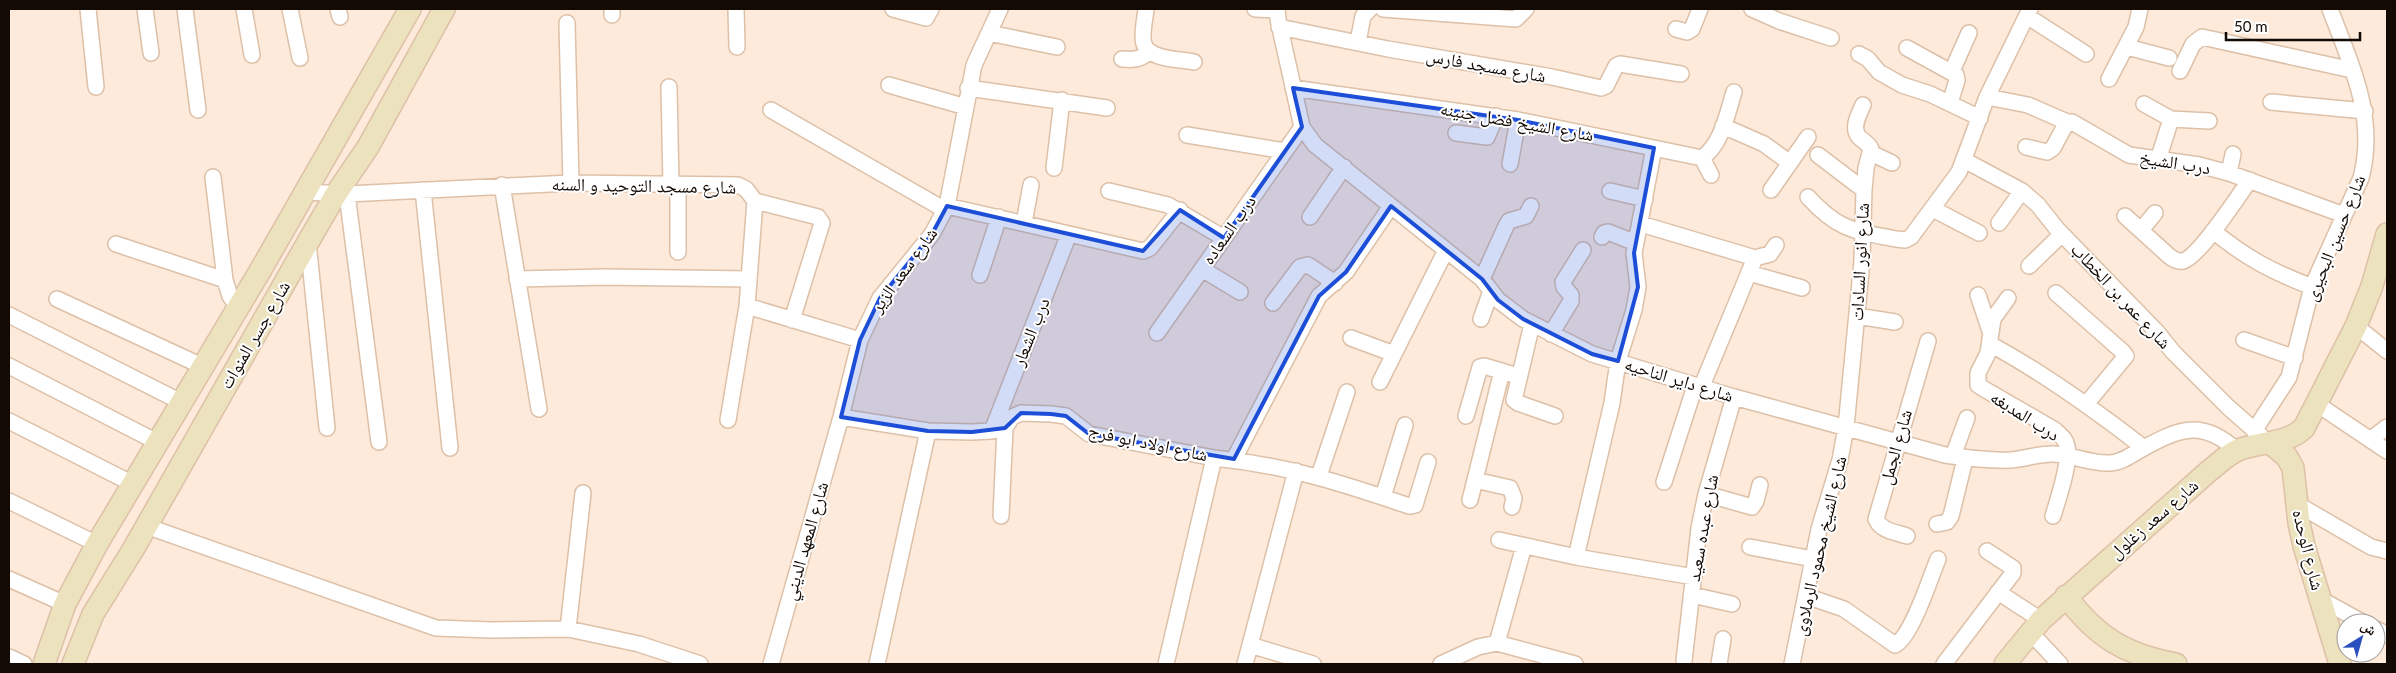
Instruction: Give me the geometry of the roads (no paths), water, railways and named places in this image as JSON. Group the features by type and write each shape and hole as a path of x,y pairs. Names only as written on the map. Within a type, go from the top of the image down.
{"street":[{"path":"88,9 96,86"},
{"path":"145,9 151,53"},
{"path":"185,9 198,110"},
{"path":"244,9 252,55"},
{"path":"290,9 300,58"},
{"name":"شارع جسر المنوات","path":"44,664 65,604 97,544 238,307 410,9"},
{"name":"شارع جسر المنوات","path":"73,664 93,614 146,526 308,242 342,194 444,9"},
{"path":"736,9 736,47"},
{"path":"893,9 926,18 931,9"},
{"name":"شارع سعد الزير","path":"842,417 860,340 880,298 932,234 946,208 974,65 1000,9"},
{"path":"1146,9 1144,44 1148,51 1157,56 1194,62"},
{"path":"1255,9 1277,10"},
{"path":"1358,42 1363,16 1370,9"},
{"path":"1383,9 1516,19 1526,9"},
{"path":"1676,29 1686,32 1692,29 1700,9"},
{"path":"1752,9 1779,21 1831,38"},
{"name":"شارع حسين البحيرى","path":"2262,437 2295,358 2312,287 2361,178 2368,145 2365,111 2330,9"},
{"name":"شارع داير الناحيه","path":"1277,10 1279,27 1302,127 1316,145 1482,279 1503,305 1532,324 1592,354 1698,387 1959,457 1993,461 2051,454 2068,455 2110,463 2122,460 2173,434 2205,430 2223,438 2236,450"},
{"path":"2109,79 2136,27 2134,10"},
{"path":"1808,197 1823,215 1835,222 1864,233 1905,240 1920,228 1964,160 1987,97 2029,12 2086,54"},
{"path":"567,23 571,183"},
{"name":"شارع مسجد فارس","path":"1279,27 1552,77 1601,88 1606,86 1616,66 1620,64 1681,74"},
{"path":"989,33 1057,47"},
{"path":"1952,71 1969,33"},
{"path":"2180,72 2192,44 2202,37 2352,70"},
{"path":"2127,47 2169,58"},
{"path":"1906,48 1952,71 1956,75 1957,80 1950,103"},
{"path":"1122,59 1133,60 1143,57 1148,51"},
{"path":"1858,54 1868,59 1879,72 1902,85 1930,94 1980,118"},
{"path":"889,85 966,107"},
{"path":"669,87 678,252"},
{"path":"968,88 1062,100 1107,108"},
{"name":"شارع الشيخ فضل جنينه","path":"1293,88 1496,116 1702,158"},
{"path":"1711,175 1702,158 1715,144 1734,92"},
{"name":"درب الشيخ","path":"1987,97 2028,104 2067,122 2072,122 2129,155 2199,165 2229,173 2344,215"},
{"path":"1054,168 1062,100"},
{"path":"2271,102 2365,111"},
{"path":"2144,104 2170,118 2209,121"},
{"path":"1863,105 1857,118 1856,130 1858,136 1871,148 1871,153 1892,162"},
{"path":"771,110 946,208 1024,223 1144,251 1150,248 1180,210"},
{"path":"1456,133 1487,137 1496,116"},
{"path":"2158,160 2170,118"},
{"path":"1510,164 1518,120"},
{"path":"2026,147 2047,152 2053,148 2067,122"},
{"path":"1723,126 1764,144 1790,163"},
{"name":"درب السعاده","path":"1157,333 1302,127"},
{"path":"1187,135 1285,151"},
{"path":"1771,190 1808,137"},
{"path":"1576,557 1612,403 1618,361 1638,287 1635,262 1636,243 1654,148"},
{"name":"شارع انور السادات","path":"1846,427 1864,233 1866,168 1871,153"},
{"path":"2229,173 2233,154"},
{"path":"1818,155 1864,190"},
{"name":"شارع عمر بن الخطاب","path":"1964,160 2022,191 2038,205 2062,234 2157,332 2173,352 2262,437"},
{"path":"1310,217 1344,167"},
{"path":"213,177 225,280 230,296 238,307"},
{"path":"2125,216 2175,261 2184,261 2195,253 2213,231 2250,180"},
{"name":"شارع مسجد التوحيد و السنه","path":"305,192 342,194 571,183 738,185 746,189 755,201 747,306 728,420"},
{"path":"502,185 539,409"},
{"path":"1024,223 1031,185"},
{"path":"423,190 450,448"},
{"path":"1109,191 1168,205 1180,210 1224,238"},
{"path":"1610,191 1645,199"},
{"path":"1999,223 2022,191"},
{"path":"342,194 379,442"},
{"path":"755,201 818,218 822,223 792,320"},
{"path":"1234,459 1319,296 1346,272 1391,206"},
{"path":"1482,279 1506,226 1510,221 1526,216 1531,206"},
{"path":"1933,210 1979,233"},
{"path":"2141,230 2155,213"},
{"path":"980,275 999,218"},
{"path":"1641,224 1755,258 1770,254 1776,245"},
{"path":"2213,231 2261,266 2312,287"},
{"path":"1602,237 1608,232 1636,243"},
{"name":"درب الشعار","path":"1001,516 998,429 1070,234"},
{"path":"2029,266 2062,234"},
{"name":"شارع سعد زغلول","path":"2005,664 2035,626 2066,596 2209,471 2236,450 2262,437 2296,436 2304,428 2356,326 2372,286 2387,234"},
{"path":"308,242 327,428"},
{"path":"116,244 225,280"},
{"path":"1380,382 1446,250"},
{"path":"1551,334 1571,301 1571,295 1564,287 1563,282 1583,250"},
{"path":"1664,482 1698,387 1755,258"},
{"path":"1273,302 1300,267 1308,266 1335,283"},
{"path":"1202,268 1240,292"},
{"path":"1749,273 1802,288"},
{"path":"517,279 605,277 749,279"},
{"path":"1481,319 1491,291"},
{"path":"2056,293 2124,352 2126,356 2087,404"},
{"path":"1978,294 1991,338 2087,404 2144,448"},
{"name":"درب المدبغه","path":"2008,298 1993,319 1991,338 1978,373 1978,385 2055,430 2067,445 2068,455"},
{"path":"57,299 202,366"},
{"path":"747,306 860,340"},
{"path":"9,314 181,402"},
{"path":"1857,316 1895,322"},
{"path":"1532,324 1514,400 1555,416"},
{"path":"2356,326 2387,352"},
{"path":"1351,338 1394,354"},
{"name":"شارع الجمل","path":"1907,536 1886,529 1878,524 1876,519 1928,340"},
{"path":"2244,340 2295,358"},
{"path":"9,366 157,442"},
{"path":"1466,416 1480,367 1484,366 1520,376"},
{"path":"1470,500 1502,371"},
{"path":"1319,476 1348,392"},
{"name":"شارع عبده سعيد","path":"1684,661 1706,494 1734,397"},
{"path":"2317,404 2387,452"},
{"name":"شارع اولاد ابو فرج","path":"998,429 1020,413 1066,416 1088,434 1214,458 1234,459 1319,476 1410,506 1415,505 1428,462"},
{"path":"842,417 928,431 998,429"},
{"name":"شارع المعهد الديني","path":"770,664 842,417"},
{"path":"1937,524 1947,522 1951,516 1966,418"},
{"path":"9,422 133,484"},
{"path":"1383,497 1406,425"},
{"name":"شارع الشيخ محمود الرملاوى","path":"1792,664 1813,559 1840,460 1846,427"},
{"path":"2370,440 2387,427"},
{"path":"877,664 928,431"},
{"name":"شارع الوحده","path":"2262,437 2287,457 2293,468 2304,546 2340,664"},
{"path":"2053,516 2068,455"},
{"path":"1166,664 1214,458"},
{"path":"1244,664 1296,471"},
{"path":"1475,480 1510,488 1514,498 1512,507"},
{"path":"1706,494 1752,507 1756,501 1760,485"},
{"path":"568,629 583,493"},
{"path":"9,501 97,544"},
{"path":"2297,504 2371,547 2387,551"},
{"path":"146,526 436,628 492,630 568,629 639,644 697,664"},
{"path":"1499,540 1576,557 1694,577"},
{"path":"1497,643 1524,546"},
{"path":"1750,547 1813,559"},
{"path":"1944,664 2014,570 1987,551"},
{"path":"1806,596 1844,609 1895,645 1900,642 1909,627 1938,559"},
{"path":"9,579 65,604"},
{"path":"1998,592 2035,626 2060,664"},
{"path":"1692,595 1732,604"},
{"path":"2066,596 2093,628 2110,641 2148,659 2176,664"},
{"path":"2320,599 2346,613"},
{"path":"1718,664 1723,639"},
{"path":"1441,664 1478,646 1497,643 1575,664"},
{"path":"1250,645 1313,664"},
{"path":"9,657 24,664"}]}
